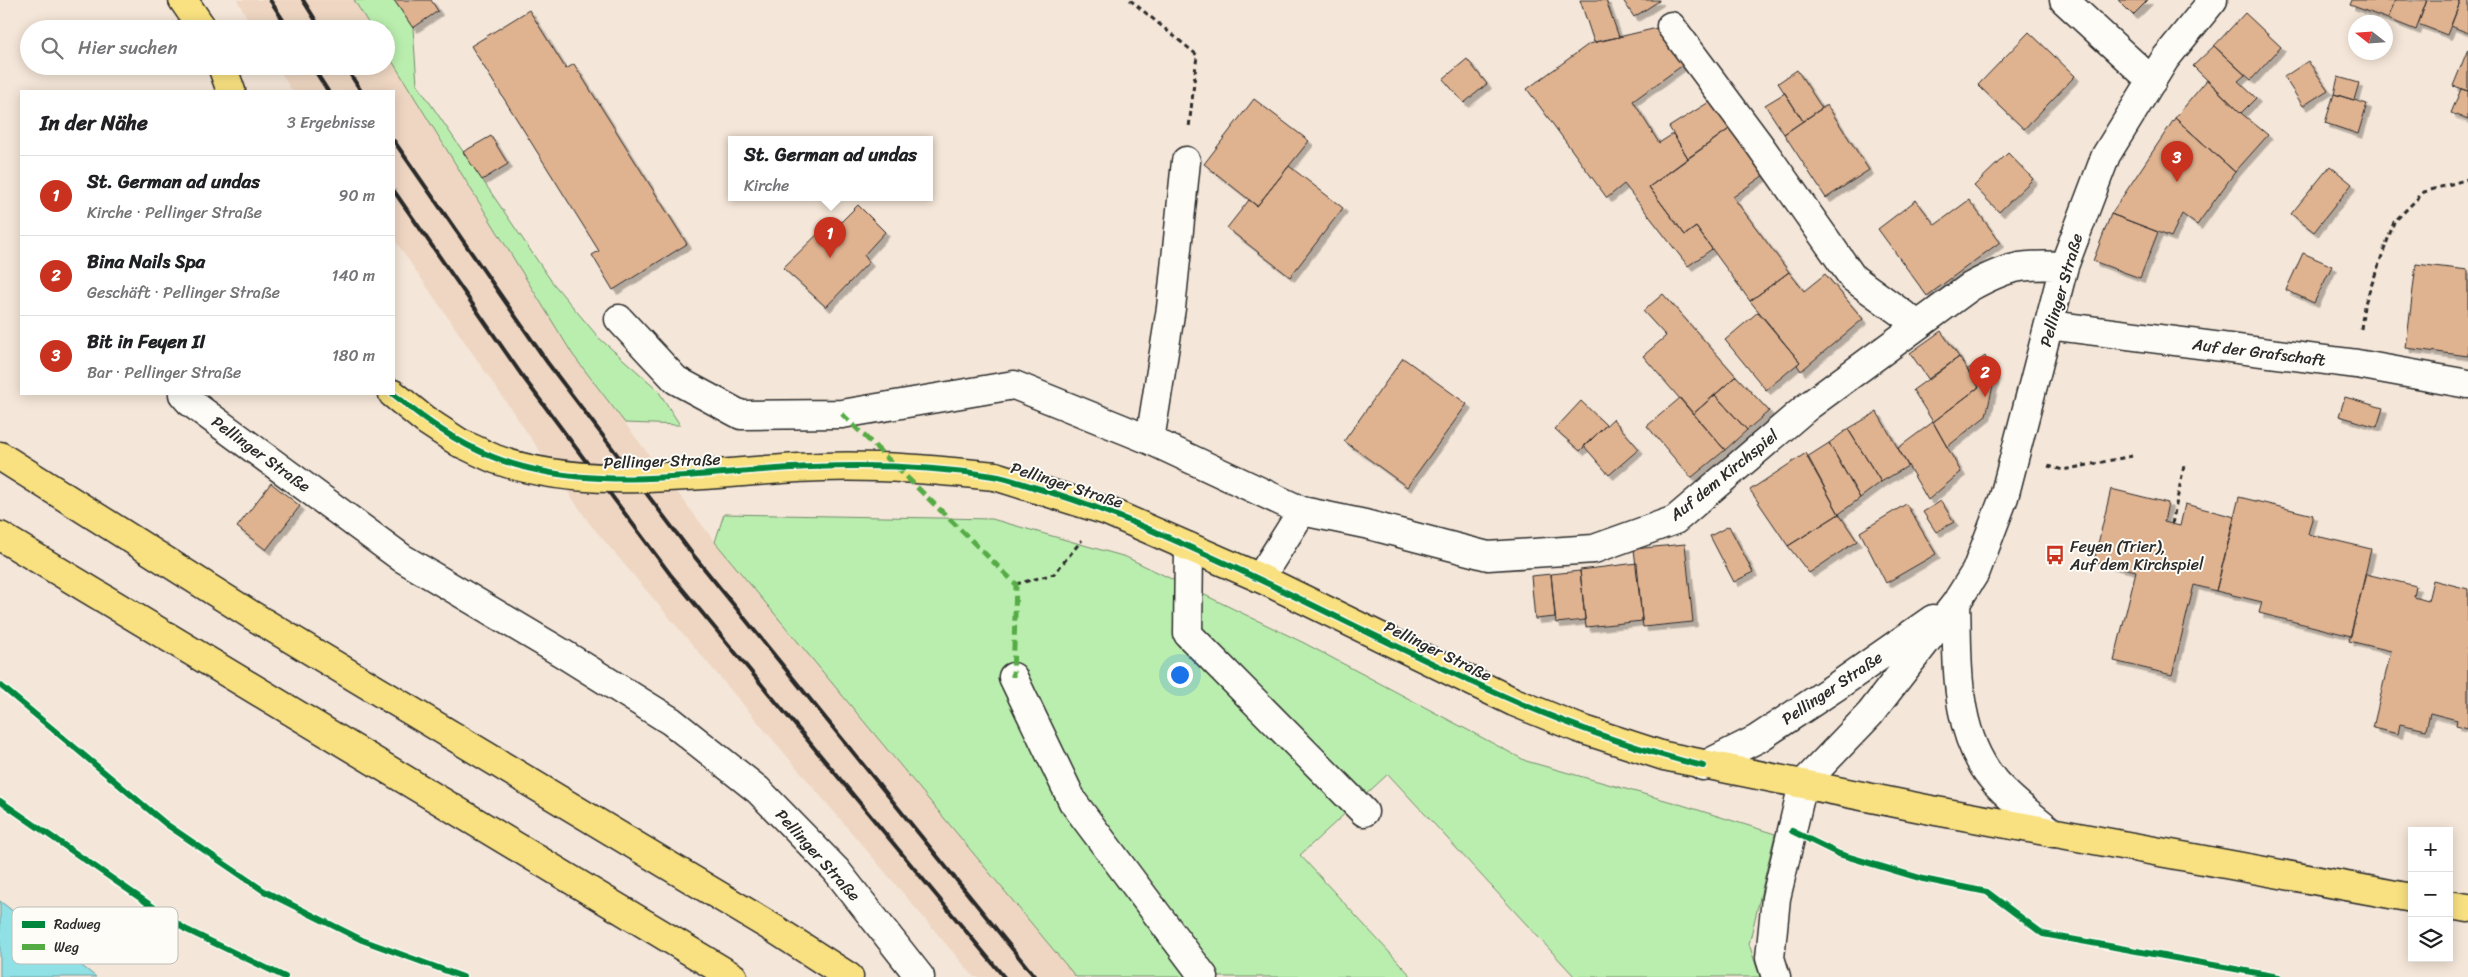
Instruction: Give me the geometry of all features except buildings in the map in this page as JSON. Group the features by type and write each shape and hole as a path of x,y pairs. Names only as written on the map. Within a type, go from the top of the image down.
{"main road":[{"path":"183,0 197,20"},
{"path":"225,75 231,90"},
{"name":"Pellinger Straße","path":"394,395 425,420 460,443 496,459 549,472 577,476 617,478 692,476 764,470 864,466 916,468 995,476 1107,511 1260,578 1514,702 1623,744 1703,766 1803,784"},
{"path":"0,456 253,616 776,930 849,977"},
{"path":"0,536 733,977"},
{"path":"1803,784 2053,833 2408,897"},
{"path":"2453,906 2468,908"}],"street":[{"path":"2064,0 2152,80"},
{"name":"Pellinger Straße","path":"1803,784 1870,714 1956,602 1976,571 2004,498 2064,266 2106,155 2165,59 2213,0"},
{"path":"1670,26 1758,143 1854,278 1918,325"},
{"path":"1150,440 1171,308 1186,161"},
{"name":"Auf dem Kirchspiel","path":"1302,511 1365,524 1488,556 1594,549 1675,520 1807,407 1970,286 1995,273 2026,264 2064,266"},
{"path":"619,319 676,380 741,416 842,414 1014,385 1150,440 1302,511 1260,578"},
{"name":"Auf der Grafschaft","path":"2049,325 2357,364 2468,384"},
{"name":"Pellinger Straße","path":"184,395 190,402 402,558 562,653 671,721 758,790 830,864 920,977"},
{"path":"1189,547 1188,634 1364,812"},
{"path":"1956,602 1960,693 1965,721 1974,745 1994,781 2053,833"},
{"name":"Pellinger Straße","path":"1703,766 1757,739 1837,686 1956,602"},
{"path":"1013,677 1073,802 1204,977"},
{"path":"1776,977 1770,958 1776,898 1803,784"}],"path":[{"path":"1130,0 1197,55 1186,161"},
{"path":"2357,364 2364,306 2394,222 2424,192 2468,179"},
{"path":"2016,456 2064,470 2132,456"},
{"path":"2172,524 2184,466"},
{"path":"1016,584 1054,574 1107,511"}],"shaded area":[{"path":"237,0 354,0 366,20 249,20"},
{"path":"395,66 573,355 715,542 1076,977 974,977 590,524 395,240 395,90 291,90 282,75 395,75"}],"green space":[{"path":"354,0 394,0 413,28 417,84 552,282 599,338 657,389 680,425 625,423 573,355 395,66 395,20 366,20"},
{"path":"724,514 992,519 1126,557 1304,643 1526,761 1679,804 1775,834 1749,944 1760,977 1575,977 1388,774 1300,855 1412,977 1076,977 715,542"}],"water":[{"path":"0,901 12,910 12,964 80,964 96,977 0,977"}],"railway":[{"path":"270,0 283,20"},
{"path":"303,0 315,20"},
{"path":"318,75 327,90"},
{"path":"351,75 360,90"},
{"path":"395,142 547,362 690,551 1035,977"},
{"path":"395,192 523,377 670,574 1004,977"}],"marked path":[{"path":"842,414 1016,584 1013,677"}],"cycle path":[{"path":"394,395 440,429 479,451 525,468 558,474 592,478 626,478 792,468 878,466 936,469 1008,479 1075,500 1156,532 1259,579 1445,670 1508,698 1571,724 1636,747 1703,766"},
{"path":"0,685 166,824 264,891 362,940 463,977"},
{"path":"0,801 153,907"},
{"path":"1792,831 1839,854 1923,879 1987,892 2043,934 2279,977"},
{"path":"178,924 285,977"}],"place":[{"name":"Bit in Feyen II","path":"2177,182"},
{"name":"St. German ad undas","path":"830,258"},
{"name":"Bina Nails Spa","path":"1985,397"},
{"name":"Feyen (Trier), Auf dem Kirchspiel","path":"2055,555"}]}
